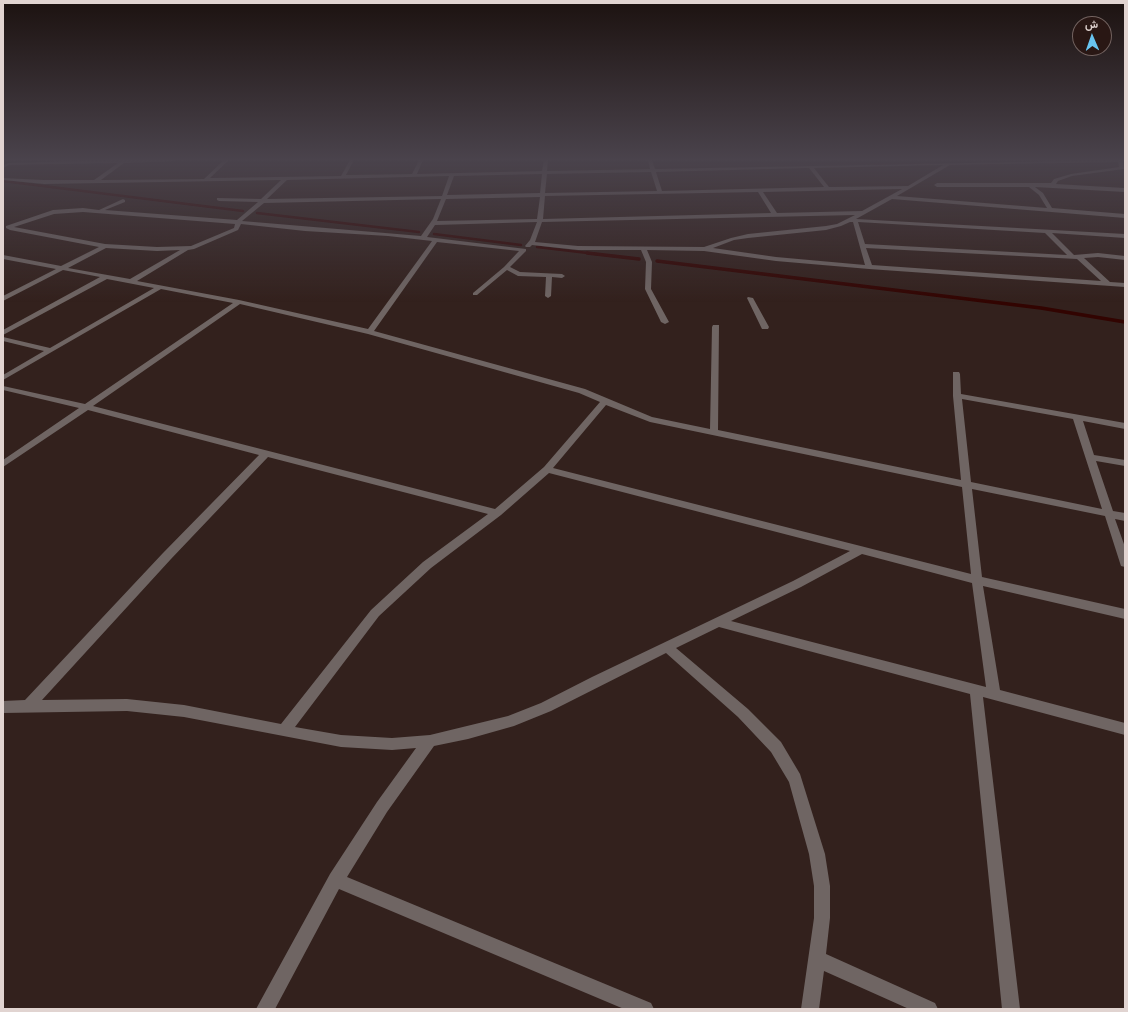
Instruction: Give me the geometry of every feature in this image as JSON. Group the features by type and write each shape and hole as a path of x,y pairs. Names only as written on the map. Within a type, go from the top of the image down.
{"street":[{"path":"99,211 108,207"},
{"path":"6,227 105,246 186,248 197,247 236,229 238,222 256,207"},
{"path":"423,238 434,223 440,207"},
{"path":"475,294 506,268 532,243 540,221 542,207"},
{"path":"770,207 775,215"},
{"path":"704,249 732,239 748,236 826,228 853,220 874,207"},
{"path":"1020,207 1125,216"},
{"path":"6,227 53,212 71,210 99,211 436,239 524,250"},
{"path":"434,223 864,213"},
{"path":"804,214 826,228"},
{"path":"853,220 1125,236"},
{"path":"853,220 869,267"},
{"path":"1047,232 1108,284"},
{"path":"370,332 436,239"},
{"path":"532,243 578,248 704,249 776,259 869,267 1125,285"},
{"path":"3,299 105,246"},
{"path":"862,246 1076,257 1098,255 1125,258"},
{"path":"132,281 186,248"},
{"path":"643,248 649,262 648,288 665,322"},
{"path":"3,257 239,302 370,332 582,391 605,402 650,419 1125,517"},
{"path":"506,268 513,270 518,274 562,276"},
{"path":"3,333 107,276"},
{"path":"548,296 549,276"},
{"path":"3,378 160,287"},
{"path":"750,298 765,327"},
{"path":"3,464 239,302"},
{"path":"714,432 716,327"},
{"path":"3,340 51,350"},
{"path":"956,374 957,396 977,580 994,695"},
{"path":"3,388 86,407 497,513"},
{"path":"957,396 1125,426"},
{"path":"284,731 375,613 427,565 497,513 547,469 605,402"},
{"path":"1077,417 1125,563"},
{"path":"28,706 167,556 266,453"},
{"path":"1090,457 1125,463"},
{"path":"547,469 977,580 1125,614"},
{"path":"3,708 28,706 127,706 184,711 342,741 392,744 430,740 468,733 509,722 546,707 596,681 797,584 861,550"},
{"path":"717,622 1125,729"},
{"path":"667,648 743,713 776,747 795,779 817,854 822,886 822,918 818,959 810,1009"},
{"path":"976,690 1011,1009"},
{"path":"265,1009 336,880 382,807 430,740"},
{"path":"336,880 645,1009"},
{"path":"818,959 929,1009"}],"waterway":[{"path":"213,207 243,211"},
{"path":"257,213 419,232"},
{"path":"434,234 521,245"},
{"path":"537,247 596,254"},
{"path":"587,253 639,259"},
{"path":"657,261 1041,308 1125,322"}]}
